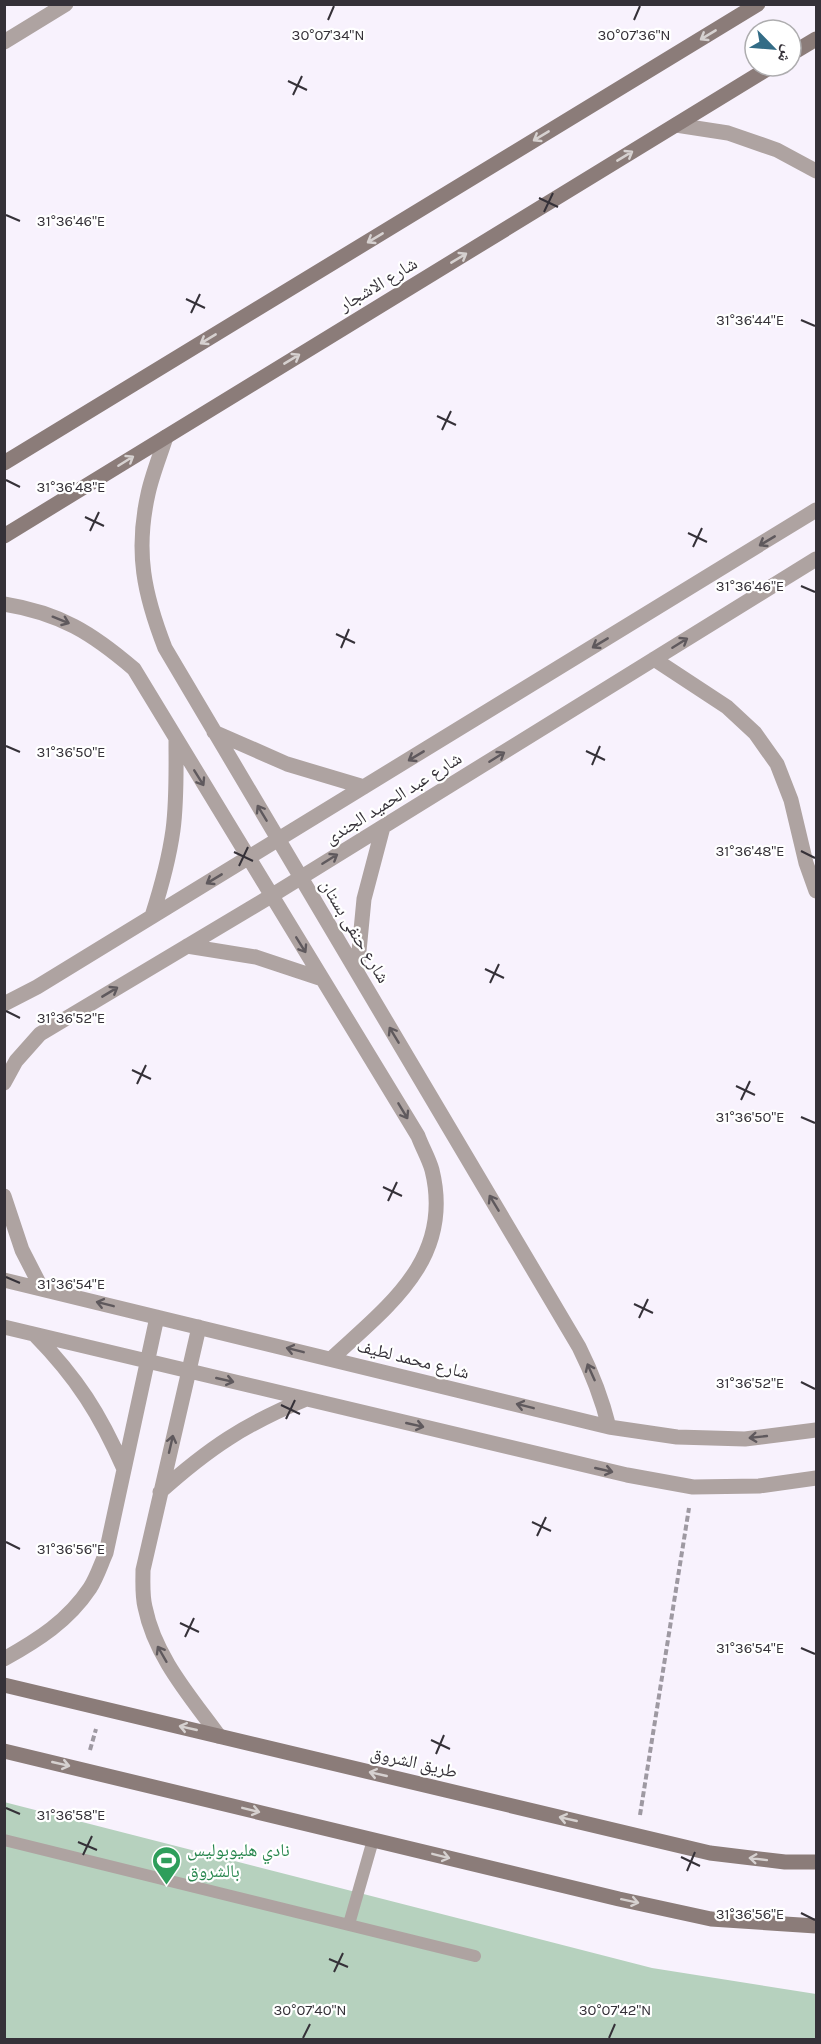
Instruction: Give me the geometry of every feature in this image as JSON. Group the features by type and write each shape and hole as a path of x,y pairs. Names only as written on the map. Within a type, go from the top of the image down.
{"street":[{"path":"4,42 66,4"},
{"path":"4,463 758,4"},
{"path":"803,47 816,39"},
{"name":"شارع الاشجار","path":"4,536 752,78"},
{"path":"676,125 728,133 777,150 816,171"},
{"name":"شارع حنفى بستان","path":"166,437 148,493 142,532 142,572 151,611 165,648 579,1347 595,1381 609,1427"},
{"name":"شارع عبد الحميد الجندى","path":"4,1004 37,987 248,859 816,510"},
{"name":"شارع عبد الحميد الجندى","path":"4,1083 16,1061 40,1034 271,896 816,560"},
{"path":"4,604 26,608 66,621 102,642 134,669 418,1136 432,1170 436,1206 431,1242 415,1275 391,1303 331,1359"},
{"path":"654,659 727,707 755,733 777,764 791,800 806,863 816,891"},
{"path":"214,732 287,764 364,787"},
{"path":"152,916 165,873 173,830 176,740"},
{"path":"357,972 364,898 383,826"},
{"path":"187,946 256,957 322,979"},
{"path":"4,1196 22,1250 42,1289"},
{"name":"شارع محمد لطيف","path":"4,1280 609,1427 676,1437 745,1439 816,1430"},
{"path":"4,1659 42,1637 70,1614 92,1586 106,1553 158,1317"},
{"path":"4,1327 627,1475 693,1487 759,1486 816,1478"},
{"path":"199,1327 142,1570 144,1606 154,1641 173,1672 219,1736"},
{"path":"35,1335 63,1363 88,1396 108,1431 124,1469"},
{"path":"160,1492 192,1463 227,1437 266,1416 306,1399"},
{"name":"طريق الشروق","path":"4,1685 710,1853 785,1862 816,1862"},
{"path":"4,1751 619,1899 711,1918 816,1926"}],"lane":[{"path":"4,1840 476,1956"},
{"path":"349,1924 373,1840"}],"path":[{"path":"637,1835 693,1487"},
{"path":"84,1770 102,1708"}],"green space":[{"name":"نادي هليوبوليس بالشروق","path":"4,1802 652,1968 816,1994 816,2039 5,2039"}],"place":[{"name":"نادي هليوبوليس بالشروق","path":"166,1886"}]}
